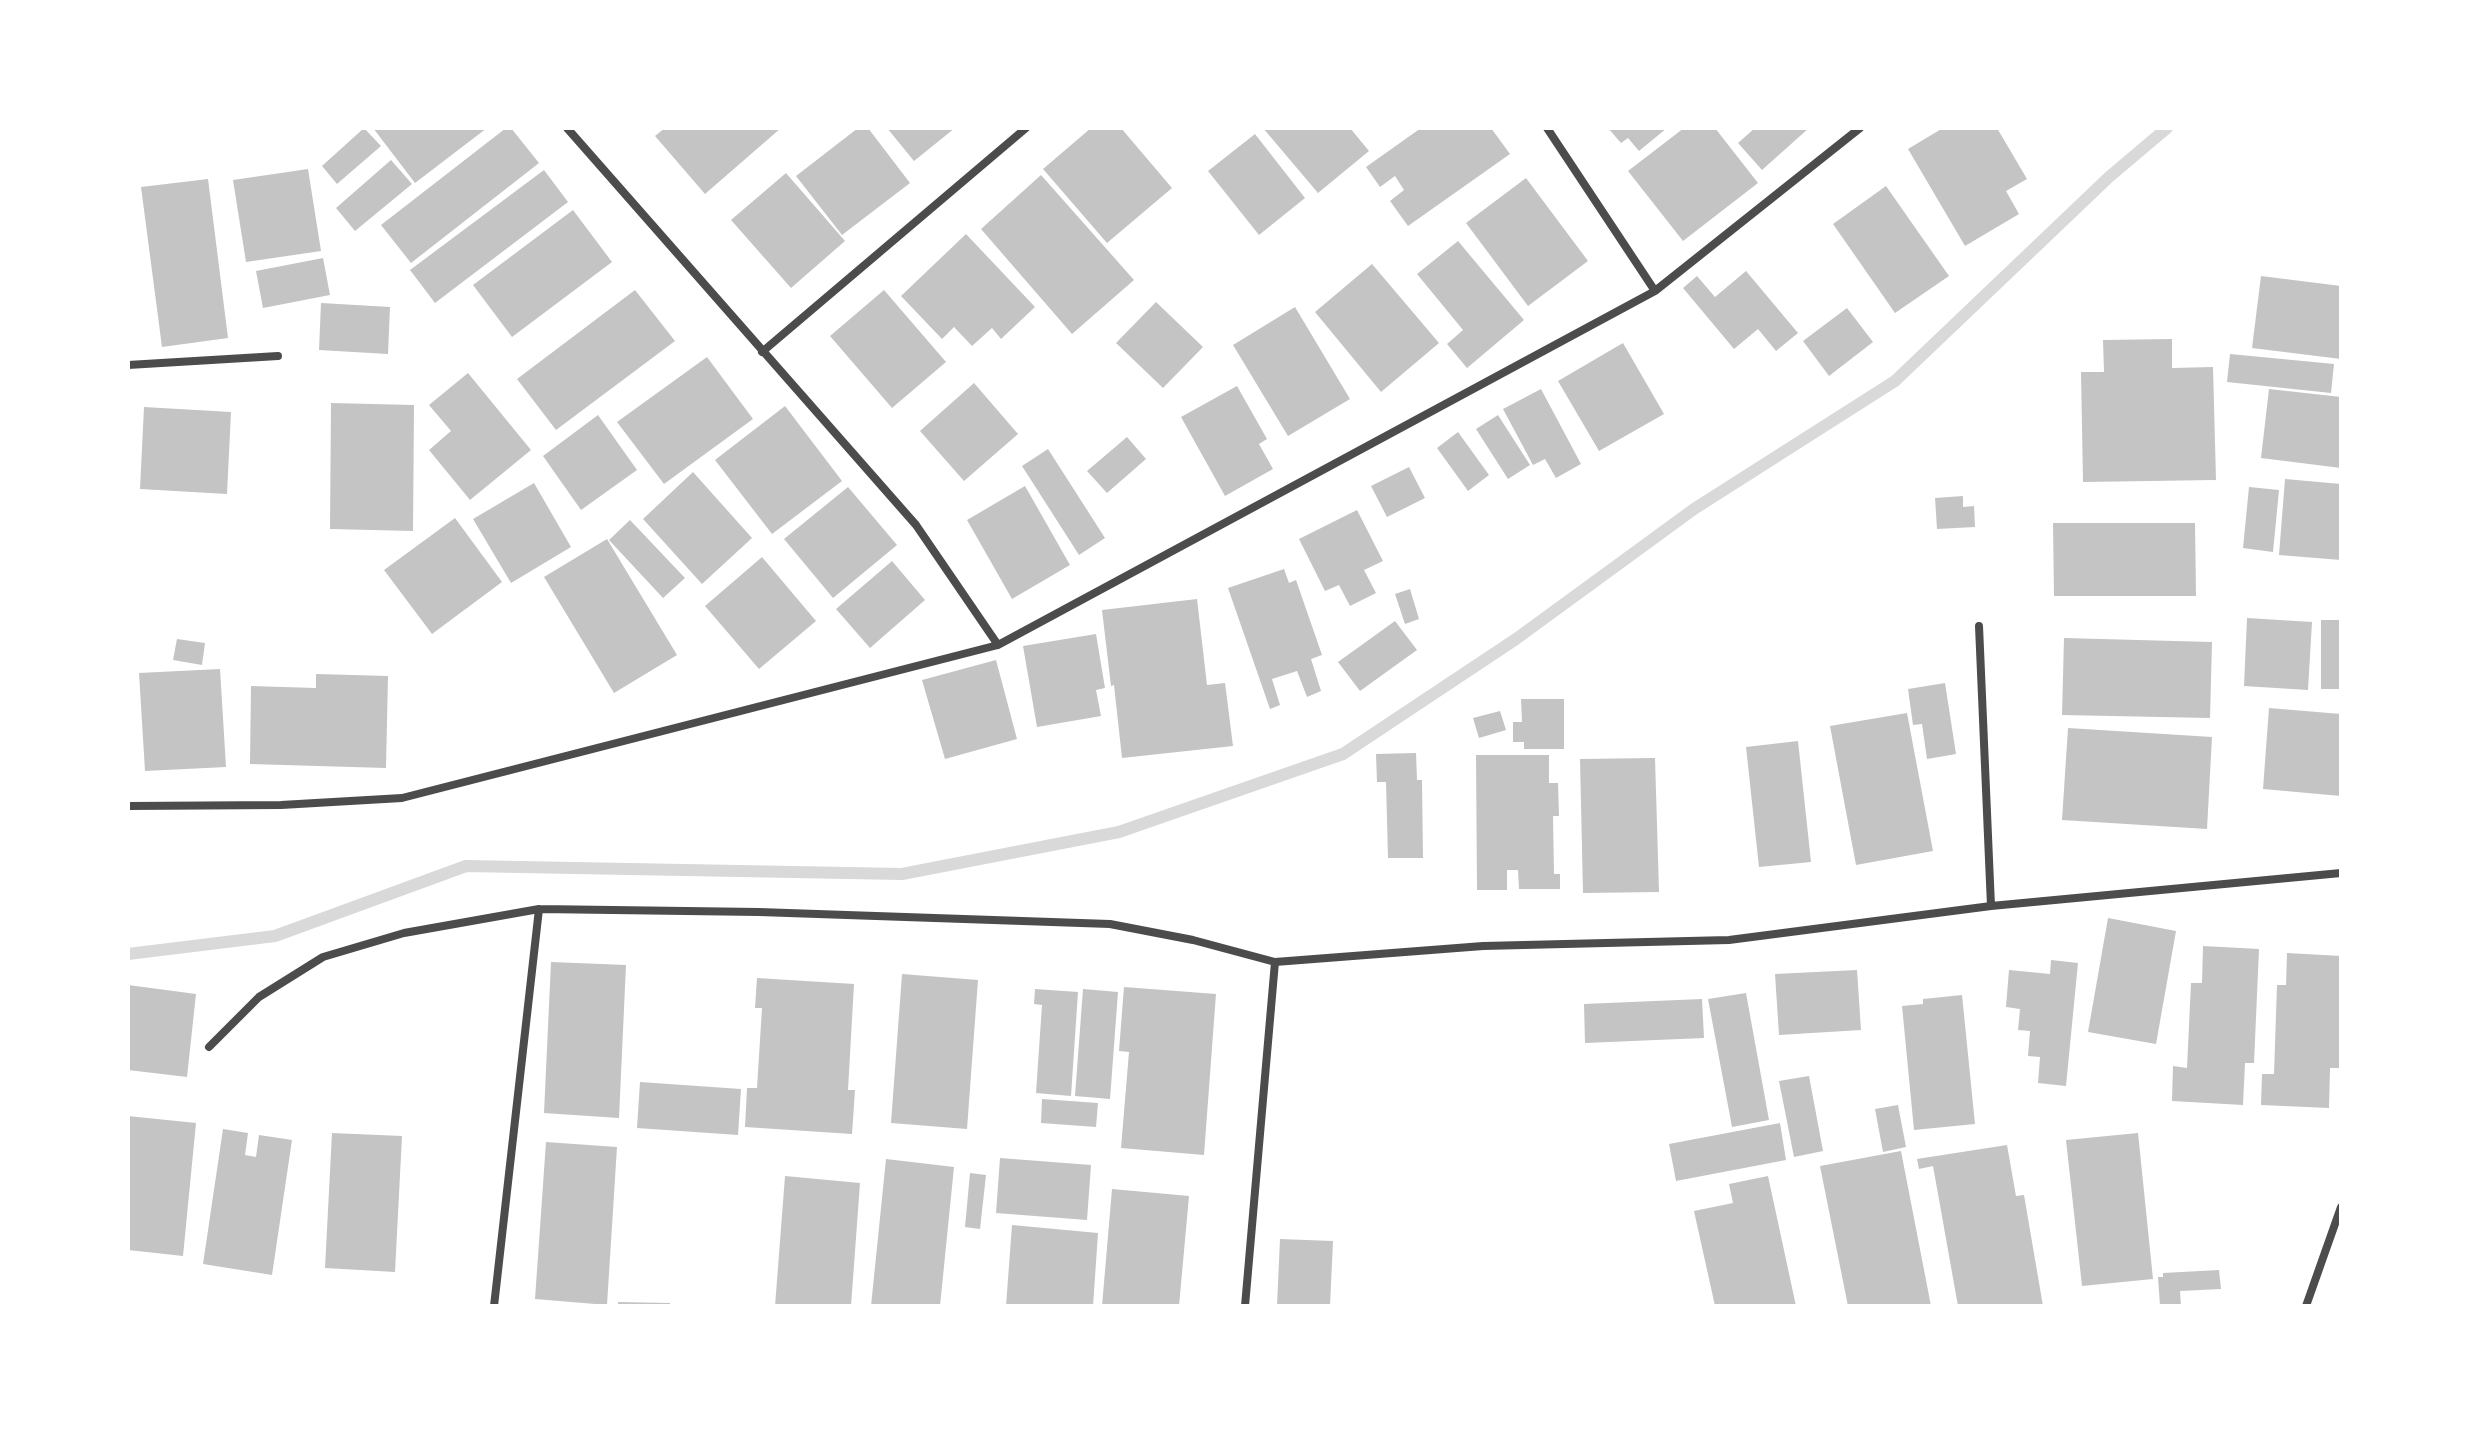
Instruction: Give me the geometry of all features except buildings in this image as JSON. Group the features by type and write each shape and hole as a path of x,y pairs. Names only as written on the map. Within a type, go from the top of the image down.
{"street":[{"path":"567,128 916,525 998,645"},
{"path":"762,352 1026,128"},
{"path":"1547,128 1655,291"},
{"path":"128,806 281,805 402,798 998,645 1655,291 1860,128"},
{"path":"128,365 278,356"},
{"path":"1979,626 1991,906"},
{"path":"209,1047 259,997 323,957 404,933 539,909 759,912 1110,924 1193,940 1275,962 1483,946 1729,940 1991,906 2341,873"},
{"path":"494,1306 539,909"},
{"path":"1245,1306 1275,962"},
{"path":"2306,1306 2341,1207"}],"waterway":[{"path":"128,954 275,936 466,866 902,874 1119,832 1343,754 1516,639 1694,509 1895,381 2109,177 2167,128"}]}
